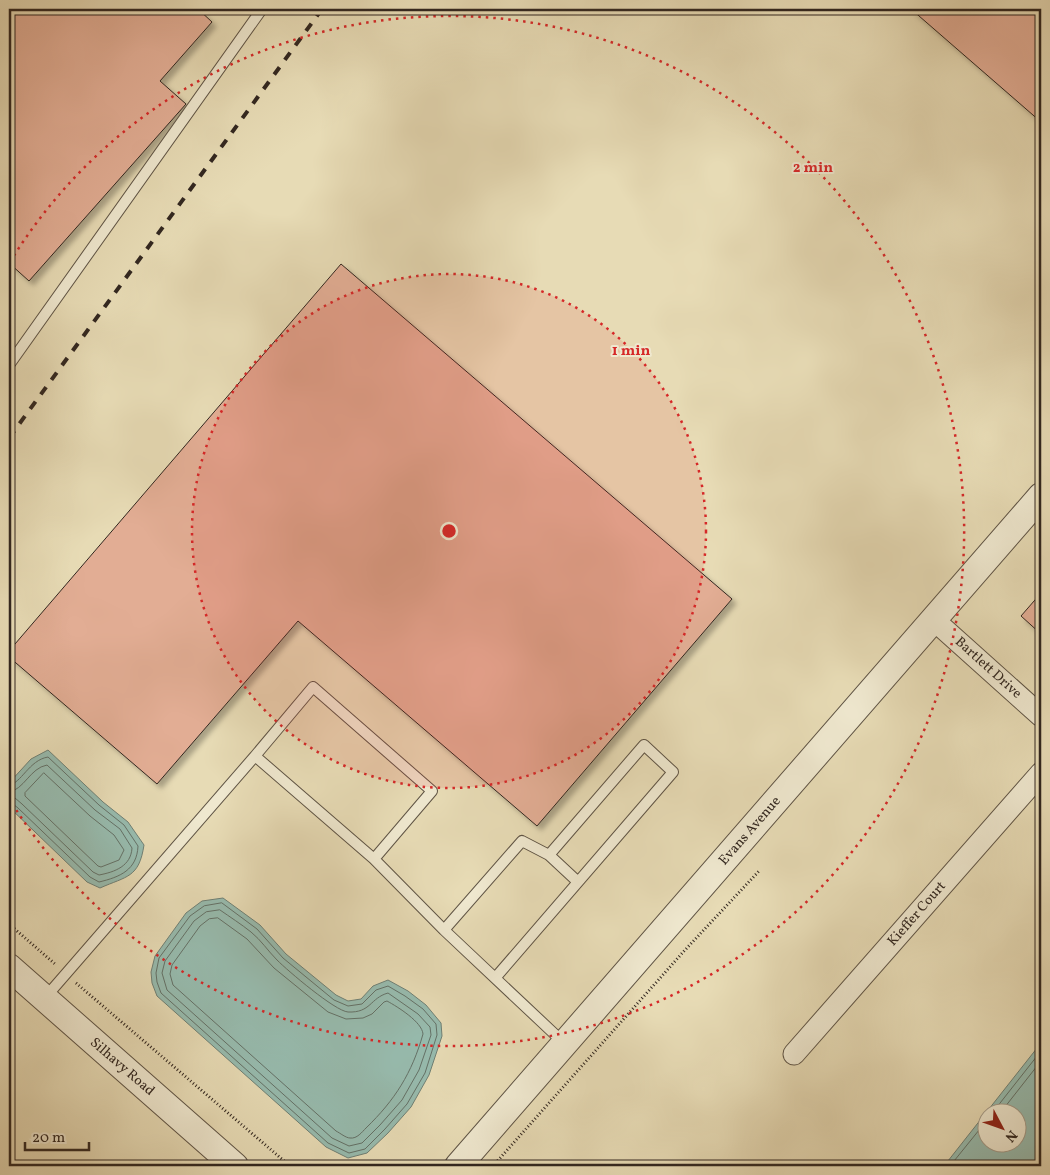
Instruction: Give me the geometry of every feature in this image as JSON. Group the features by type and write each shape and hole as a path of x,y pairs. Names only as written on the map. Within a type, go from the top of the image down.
{"street":[{"name":"Evans Avenue","path":"458,1166 1041,496"},
{"name":"Bartlett Drive","path":"934,620 1041,716"},
{"name":"Kieffer Court","path":"794,1054 1041,773"},
{"name":"Silhavy Road","path":"9,967 235,1166"}],"lane":[{"path":"9,365 262,9"},
{"path":"44,998 313,687 432,791 374,859"},
{"path":"496,976 673,772 644,745 549,855"},
{"path":"255,756 374,859 444,930 496,976 565,1044"},
{"path":"444,930 522,842 549,855 578,882"}],"path":[{"path":"493,1166 685,950 760,870"},
{"path":"9,924 290,1166"}],"water":[{"path":"48,750 103,802 128,822 144,845 139,864 135,870 124,878 100,888 87,882 9,807 9,783 31,759"},
{"path":"223,898 260,925 286,954 336,995 348,1001 361,999 373,986 388,980 408,991 426,1005 441,1023 442,1036 429,1075 411,1107 367,1153 348,1158 326,1147 157,996 152,983 151,972 155,956 186,913 202,901"},
{"path":"1041,1043 1041,1166 944,1166 978,1123 978,1152 1028,1152 1028,1102 994,1102"}],"building":[{"path":"9,9 198,9 212,22 160,81 186,104 29,281 9,263"},
{"path":"911,9 1041,9 1041,122"},
{"path":"341,264 732,599 537,826 298,621 157,784 9,657 9,651"},
{"path":"1041,593 1041,634 1021,616"}],"railway":[{"path":"9,438 322,9"}]}
